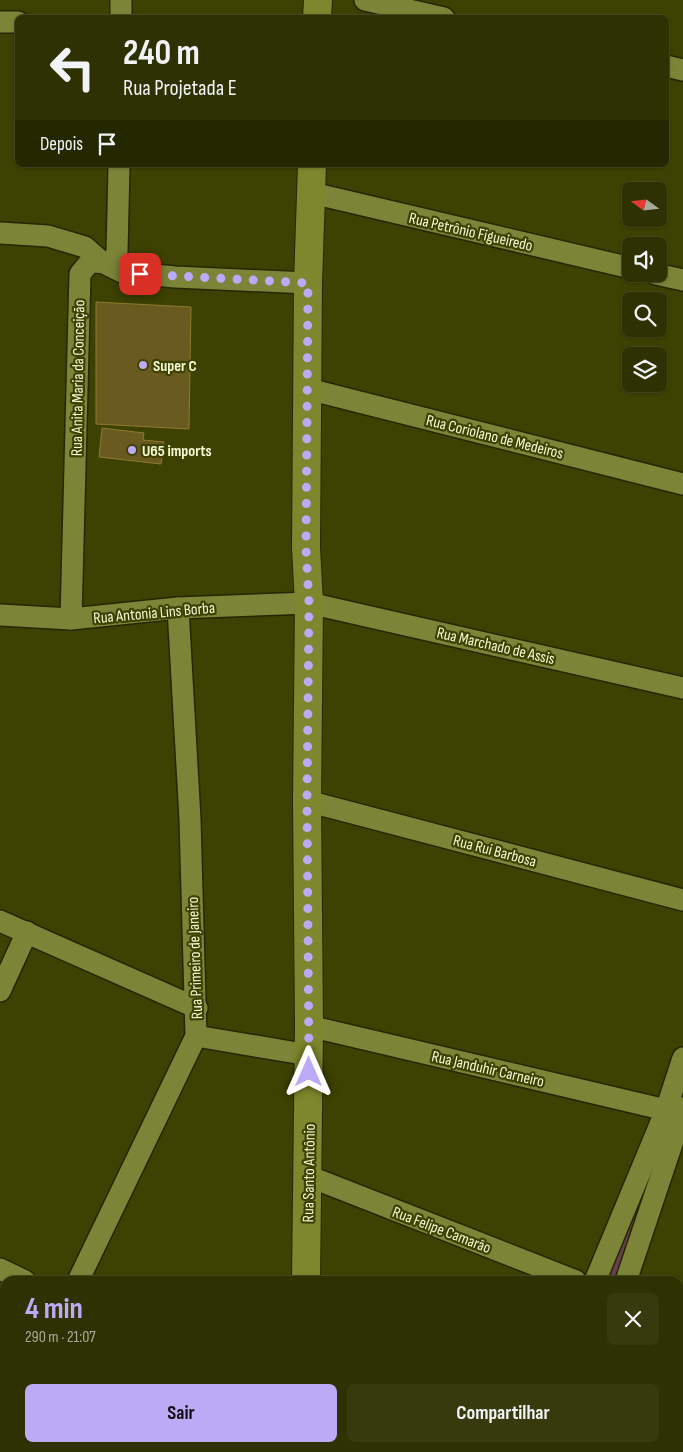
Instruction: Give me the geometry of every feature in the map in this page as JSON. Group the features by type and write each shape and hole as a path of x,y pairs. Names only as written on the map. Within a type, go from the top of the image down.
{"main road":[{"path":"317,15 318,0"},
{"name":"Rua Santo Antônio","path":"306,1276 309,1055 307,801 309,603 306,548 308,283 312,167"}],"street":[{"path":"121,0 121,15"},
{"path":"365,0 431,15"},
{"path":"0,22 15,22"},
{"path":"669,67 683,70"},
{"name":"Rua Anita Maria da Conceição","path":"71,619 80,274 90,262 110,263 115,259 117,252 119,167"},
{"name":"Rua Petrônio Figueiredo","path":"312,193 622,266"},
{"path":"0,233 48,236 86,247 102,262 122,272 175,277 308,283"},
{"path":"667,276 683,280"},
{"name":"Rua Coriolano de Medeiros","path":"308,389 683,484"},
{"name":"Rua Antonia Lins Borba","path":"0,615 71,619 178,608 309,603"},
{"name":"Rua Marchado de Assis","path":"309,603 683,688"},
{"name":"Rua Primeiro de Janeiro","path":"80,1276 196,1036 197,1008 190,819 178,608"},
{"name":"Rua Rui Barbosa","path":"307,801 683,900"},
{"path":"0,921 197,1008"},
{"path":"0,991 27,932"},
{"name":"Rua Janduhir Carneiro","path":"309,1026 677,1110"},
{"path":"196,1036 309,1055"},
{"path":"627,1276 677,1110 683,1058"},
{"path":"597,1276 677,1110"},
{"name":"Rua Felipe Camarão","path":"308,1176 563,1276"},
{"path":"0,1269 15,1276"}],"shaded area":[{"path":"669,1118 622,1276 601,1276"}],"building":[{"name":"Super C","path":"96,302 191,307 189,429 96,424"},
{"name":"U65 imports","path":"102,428 144,433 143,440 164,442 161,464 99,457"}],"place":[{"name":"Super C","path":"143,365"},
{"name":"U65 imports","path":"132,450"}],"route":[{"path":"140,274 308,283 306,548 309,603 307,801 309,1072"}]}
